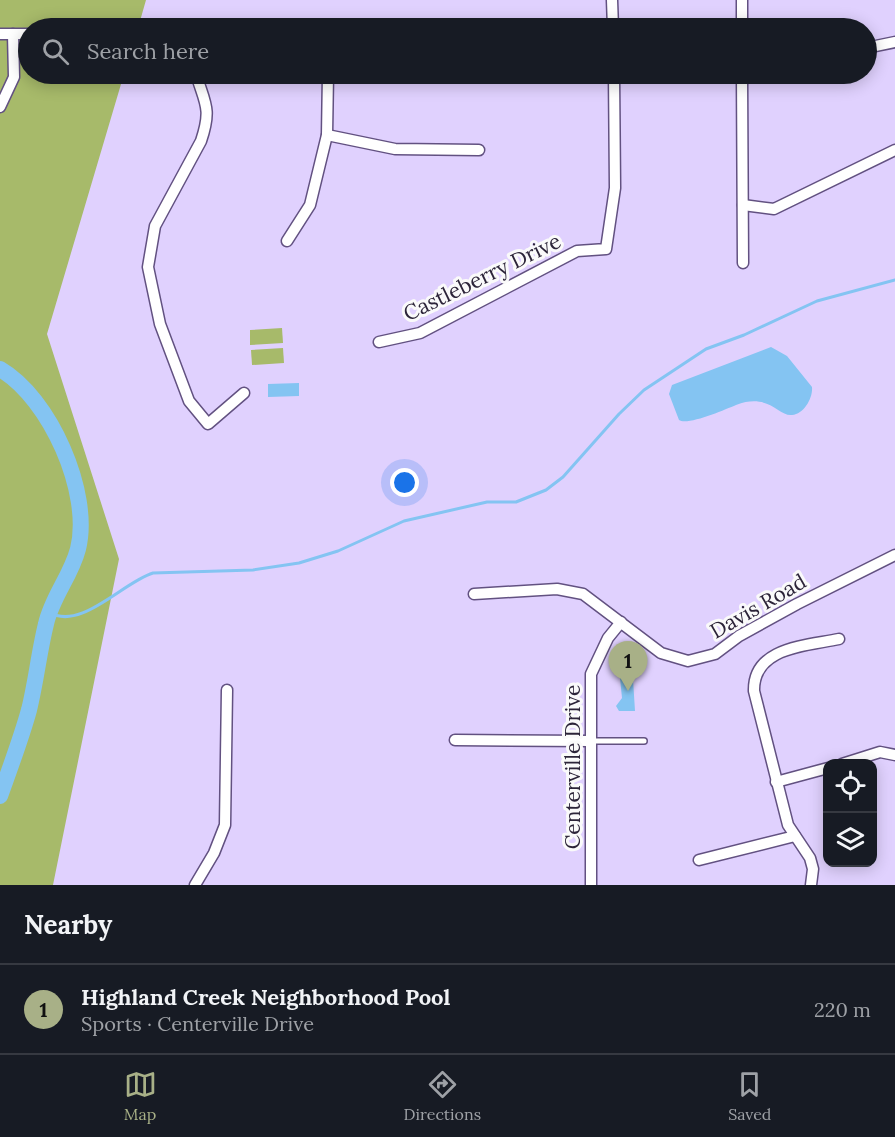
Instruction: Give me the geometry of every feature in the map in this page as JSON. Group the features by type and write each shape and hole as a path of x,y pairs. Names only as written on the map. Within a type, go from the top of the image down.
{"street":[{"path":"612,0 613,18"},
{"path":"742,0 742,18"},
{"path":"0,34 18,34"},
{"path":"0,107 14,77 13,34"},
{"path":"877,46 895,42"},
{"path":"200,84 206,99 206,126 201,141 155,226 149,255 150,282 160,324 189,401 208,424 244,393"},
{"path":"287,241 310,205 327,135 328,84"},
{"name":"Castleberry Drive","path":"379,342 420,333 577,251 606,249 615,189 614,84"},
{"path":"742,84 743,263"},
{"path":"327,135 395,149 479,150"},
{"path":"743,205 774,209 895,150"},
{"name":"Davis Road","path":"474,594 556,589 583,594 662,653 688,661 715,654 739,636 797,604 895,555"},
{"name":"Centerville Drive","path":"591,885 591,674 597,656 621,622"},
{"path":"811,885 813,869 810,858 788,825 776,782 754,691 754,677 761,665 786,650 838,639"},
{"path":"195,885 214,853 225,825 227,690"},
{"path":"455,740 591,741"},
{"path":"858,759 880,752 895,755"},
{"path":"776,782 823,769"},
{"path":"699,860 795,836"}],"lane":[{"path":"591,741 644,741"}],"green space":[{"path":"0,0 146,0 141,18 18,18 18,84 121,84 47,334 119,559 53,885 0,885"},
{"path":"282,328 283,343 250,345 250,330"},
{"path":"283,348 284,363 252,365 251,350"}],"water":[{"path":"771,347 787,356 812,387 804,409 796,414 787,415 772,406 757,401 736,405 690,421 679,420 669,394 672,385"},
{"path":"299,383 299,396 268,397 268,384"},
{"path":"620,678 633,679 635,711 619,711 616,706 622,698"}],"waterway":[{"path":"49,612 61,616 74,616 88,611 153,573 253,570 299,563 338,551 404,521 487,502 516,502 546,490 563,477 619,414 644,390 706,349 744,335 817,301 895,280"},
{"path":"0,369 18,383 35,401 63,449 73,475 79,501 81,526 75,559 49,614 29,710 0,796"}],"place":[{"name":"Highland Creek Neighborhood Pool","path":"628,691"}]}
